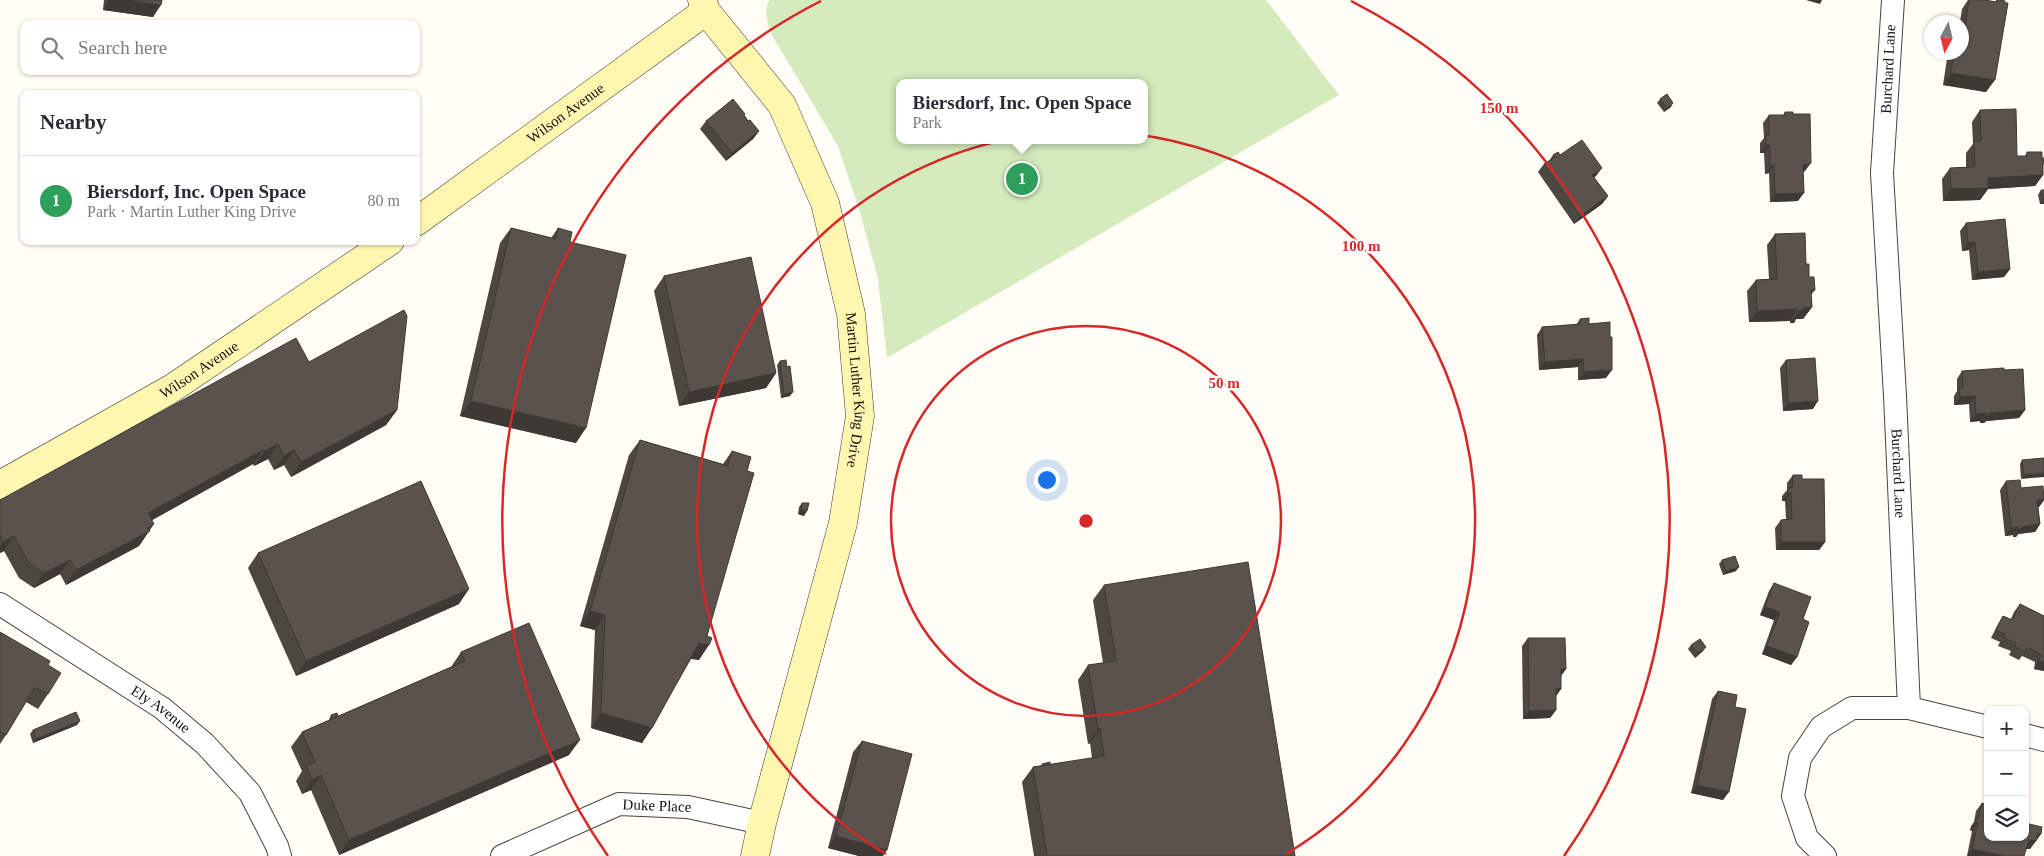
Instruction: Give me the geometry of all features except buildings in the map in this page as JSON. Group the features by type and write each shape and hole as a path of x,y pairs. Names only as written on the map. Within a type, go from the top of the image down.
{"main road":[{"name":"Wilson Avenue","path":"420,219 709,4"},
{"name":"Martin Luther King Drive","path":"709,4 782,105 825,203 851,314 860,416 843,523 755,856"},
{"name":"Wilson Avenue","path":"0,485 171,390 384,245"}],"street":[{"name":"Burchard Lane","path":"1892,0 1882,173 1896,406 1909,708"},
{"name":"Ely Avenue","path":"0,604 162,708 205,744 250,793 277,846 280,856"},
{"path":"1825,856 1807,838 1793,796 1800,758 1821,727 1852,708 1909,708 1984,726"},
{"path":"2029,736 2044,740"},
{"name":"Duke Place","path":"502,856 619,804 688,806 762,824"}],"green space":[{"path":"769,0 1266,0 1339,95 887,358 878,279 860,212 838,146 769,30 766,10"}],"place":[{"name":"Biersdorf, Inc. Open Space","path":"1022,179"}]}
